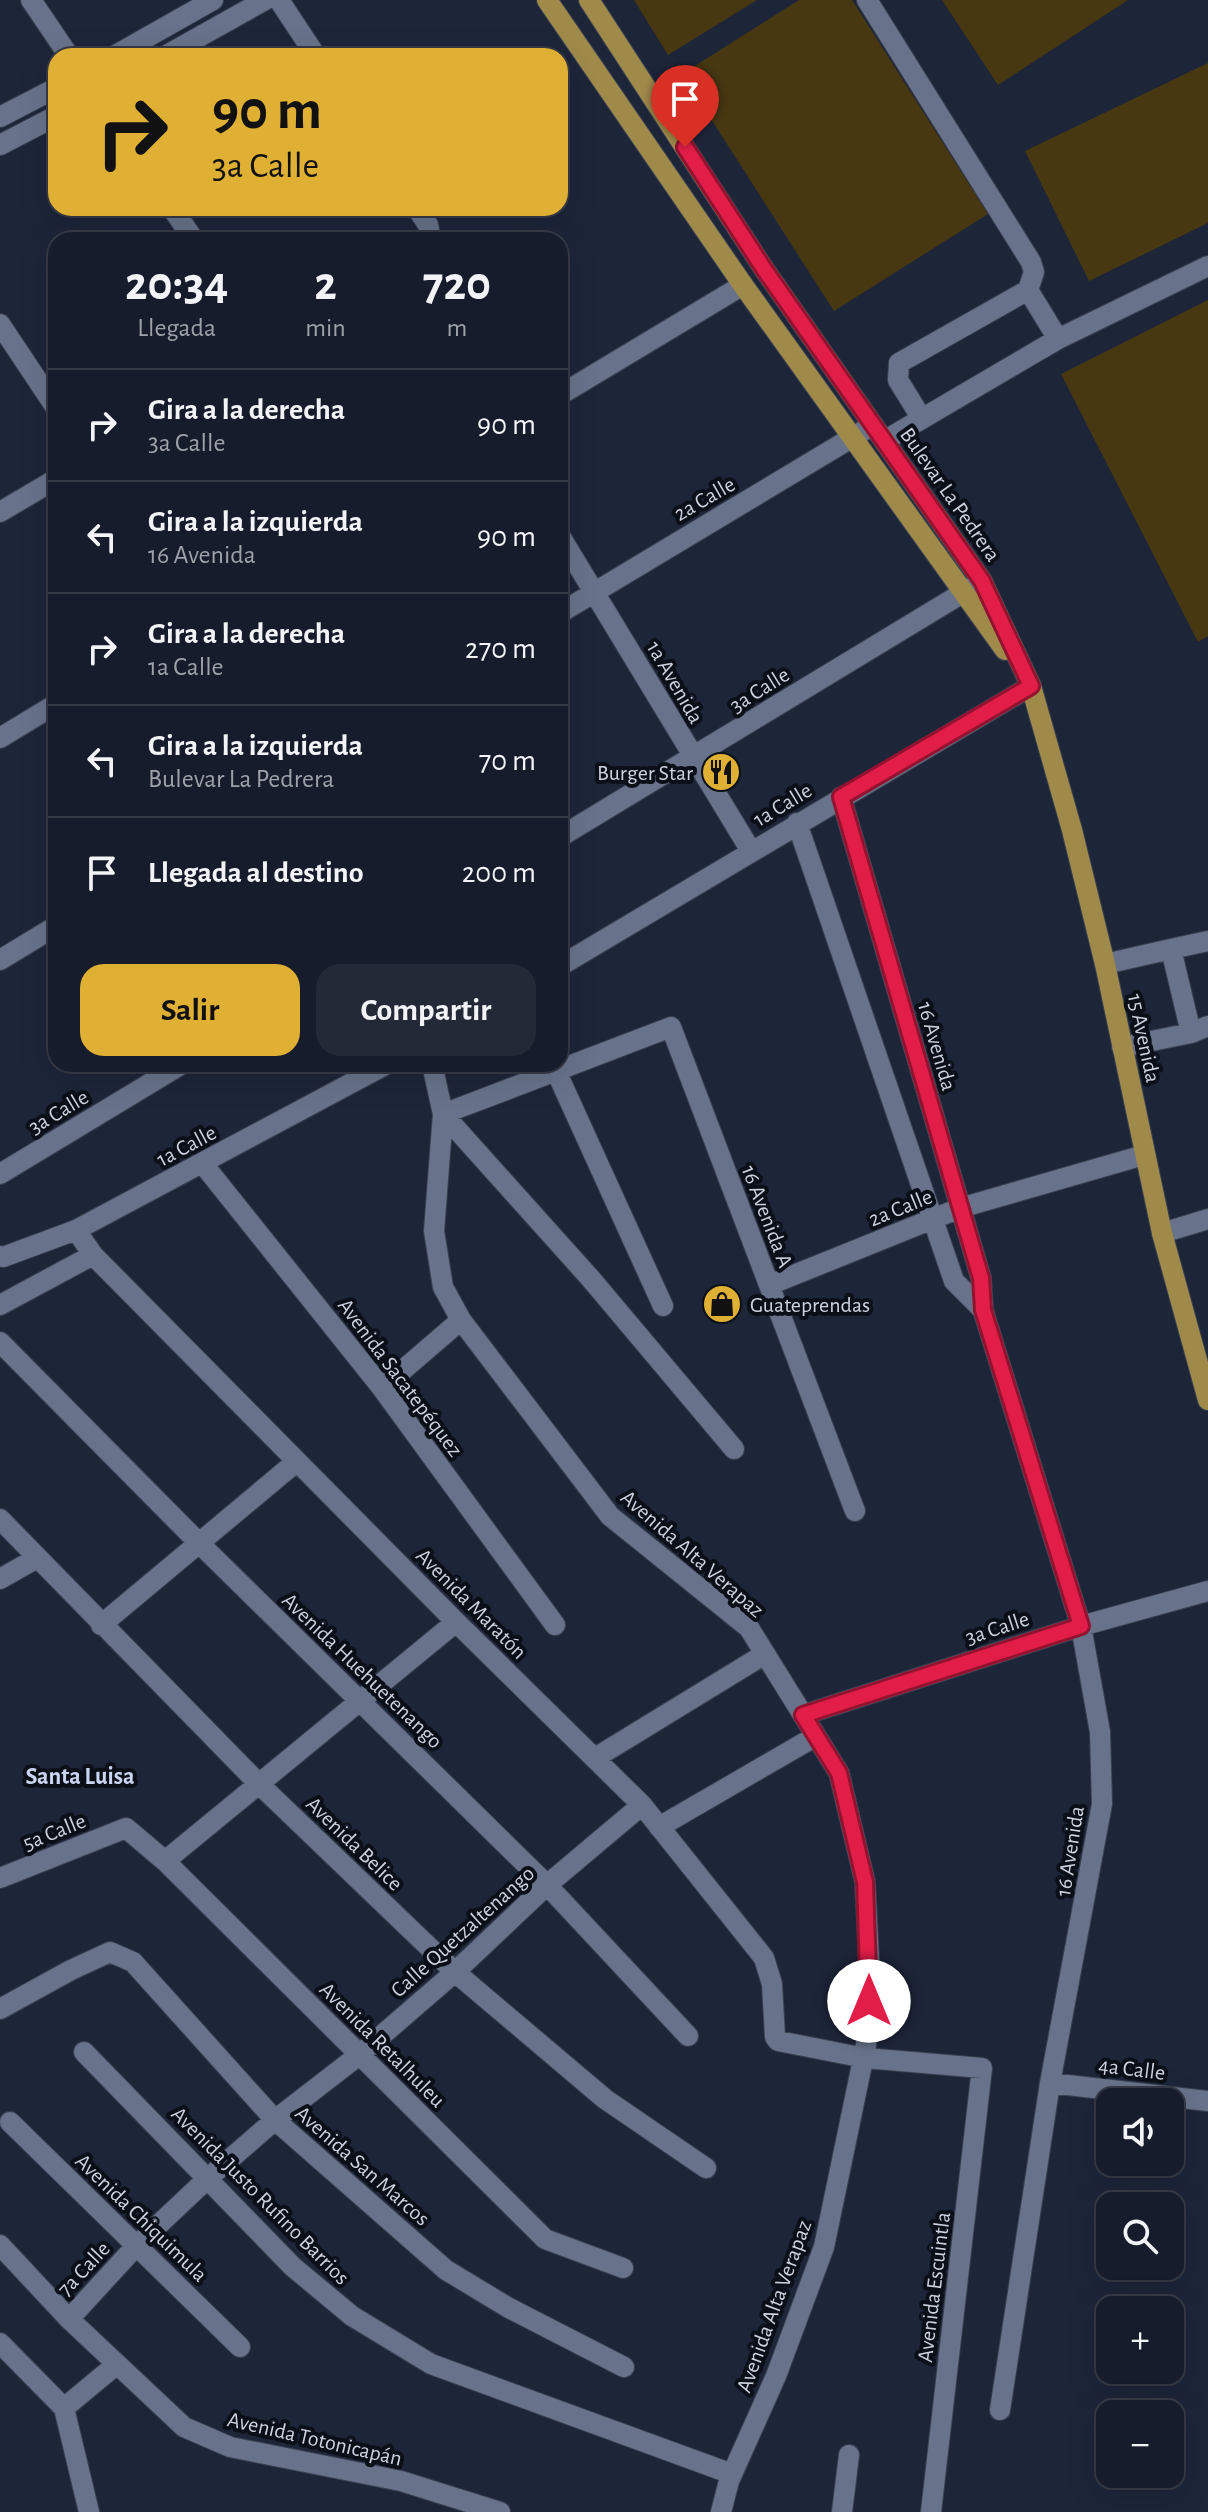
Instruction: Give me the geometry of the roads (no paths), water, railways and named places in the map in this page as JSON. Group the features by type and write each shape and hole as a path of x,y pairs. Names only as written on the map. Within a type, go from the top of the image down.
{"main road":[{"path":"547,0 743,285 1031,686"},
{"name":"Bulevar La Pedrera","path":"589,0 764,269 982,581 1031,686"},
{"name":"15 Avenida","path":"1031,686 1072,830 1105,964 1162,1233 1208,1400"}],"street":[{"path":"31,0 64,48"},
{"path":"128,48 213,0"},
{"path":"179,48 265,0"},
{"path":"279,0 311,48"},
{"path":"867,0 1031,262 1034,272 1028,290 899,363 898,380 922,419"},
{"path":"0,117 48,92"},
{"path":"0,145 48,120"},
{"name":"2a Calle","path":"568,608 853,439 922,419 1058,339 1208,266"},
{"path":"568,390 743,285"},
{"path":"1028,290 1058,339"},
{"path":"0,324 48,396"},
{"path":"0,512 48,484"},
{"name":"1a Avenida","path":"568,548 751,851"},
{"name":"3a Calle","path":"568,832 982,581"},
{"name":"1a Calle","path":"568,961 1031,686"},
{"path":"0,738 48,709"},
{"name":"16 Avenida","path":"841,797 981,1278 983,1310 1081,1626 1100,1732 1102,1804 1049,2089 1000,2410"},
{"name":"16 Avenida","path":"797,823 954,1281 983,1310"},
{"path":"0,960 48,931"},
{"path":"1105,964 1208,941"},
{"path":"1122,1047 1199,1030 1171,949"},
{"name":"16 Avenida A","path":"568,1066 671,1027 855,1511"},
{"name":"3a Calle","path":"0,1174 169,1072"},
{"name":"1a Calle","path":"1,1257 76,1230 372,1072"},
{"name":"Avenida Alta Verapaz","path":"434,1072 443,1114 434,1231 443,1287 461,1320 610,1516 749,1628 839,1773 865,1882 870,1979 865,2058 848,2124 824,2247 776,2376 732,2474 721,2512"},
{"path":"553,1072 443,1114 591,1279 734,1449"},
{"path":"556,1072 663,1306"},
{"name":"2a Calle","path":"769,1285 960,1208 1144,1155"},
{"name":"Avenida Sacatepéquez","path":"203,1164 382,1388 555,1625"},
{"path":"1162,1233 1208,1219"},
{"name":"Avenida Maratón","path":"76,1230 93,1255 296,1462 642,1805 764,1958 772,1984 775,2037 778,2041 865,2058"},
{"path":"0,1305 93,1255"},
{"path":"382,1388 461,1320"},
{"name":"Avenida Huehuetenango","path":"0,1342 200,1544 547,1885 688,2036"},
{"path":"101,1625 296,1462"},
{"name":"Avenida Belice","path":"0,1519 260,1785 455,1972 605,2099 706,2168"},
{"path":"0,1579 37,1558"},
{"name":"3a Calle","path":"803,1715 1081,1626 1208,1591"},
{"path":"165,1861 456,1622"},
{"path":"595,1758 765,1654"},
{"path":"659,1827 816,1736"},
{"name":"Calle Quetzaltenango","path":"275,2120 359,2055 455,1972 547,1885 642,1805"},
{"name":"Avenida Retalhuleu","path":"126,1828 165,1861 545,2239 623,2268"},
{"name":"5a Calle","path":"0,1878 126,1828"},
{"name":"Avenida San Marcos","path":"0,2009 110,1952 133,1962 275,2120 446,2270 509,2308 624,2367"},
{"name":"Avenida Justo Rufino Barrios","path":"84,2052 293,2267 340,2306 431,2364 732,2474"},
{"name":"Avenida Escuintla","path":"865,2058 982,2068 931,2512"},
{"name":"4a Calle","path":"1049,2089 1208,2101"},
{"name":"4a Calle","path":"1049,2089 1096,2099"},
{"name":"4a Calle","path":"1184,2110 1208,2113"},
{"name":"7a Calle","path":"69,2319 136,2246 275,2120"},
{"name":"Avenida Chiquimula","path":"10,2122 240,2347"},
{"name":"Avenida Totonicapán","path":"0,2245 69,2319 184,2427 230,2447 401,2481 500,2512"},
{"path":"0,2343 64,2408 89,2512"},
{"path":"64,2408 117,2364"},
{"path":"842,2512 849,2455"}],"place":[{"name":"Burger Star","path":"721,772"},
{"name":"Guateprendas","path":"722,1304"}],"district":[{"name":"Santa Luisa","path":"80,1776"}]}
